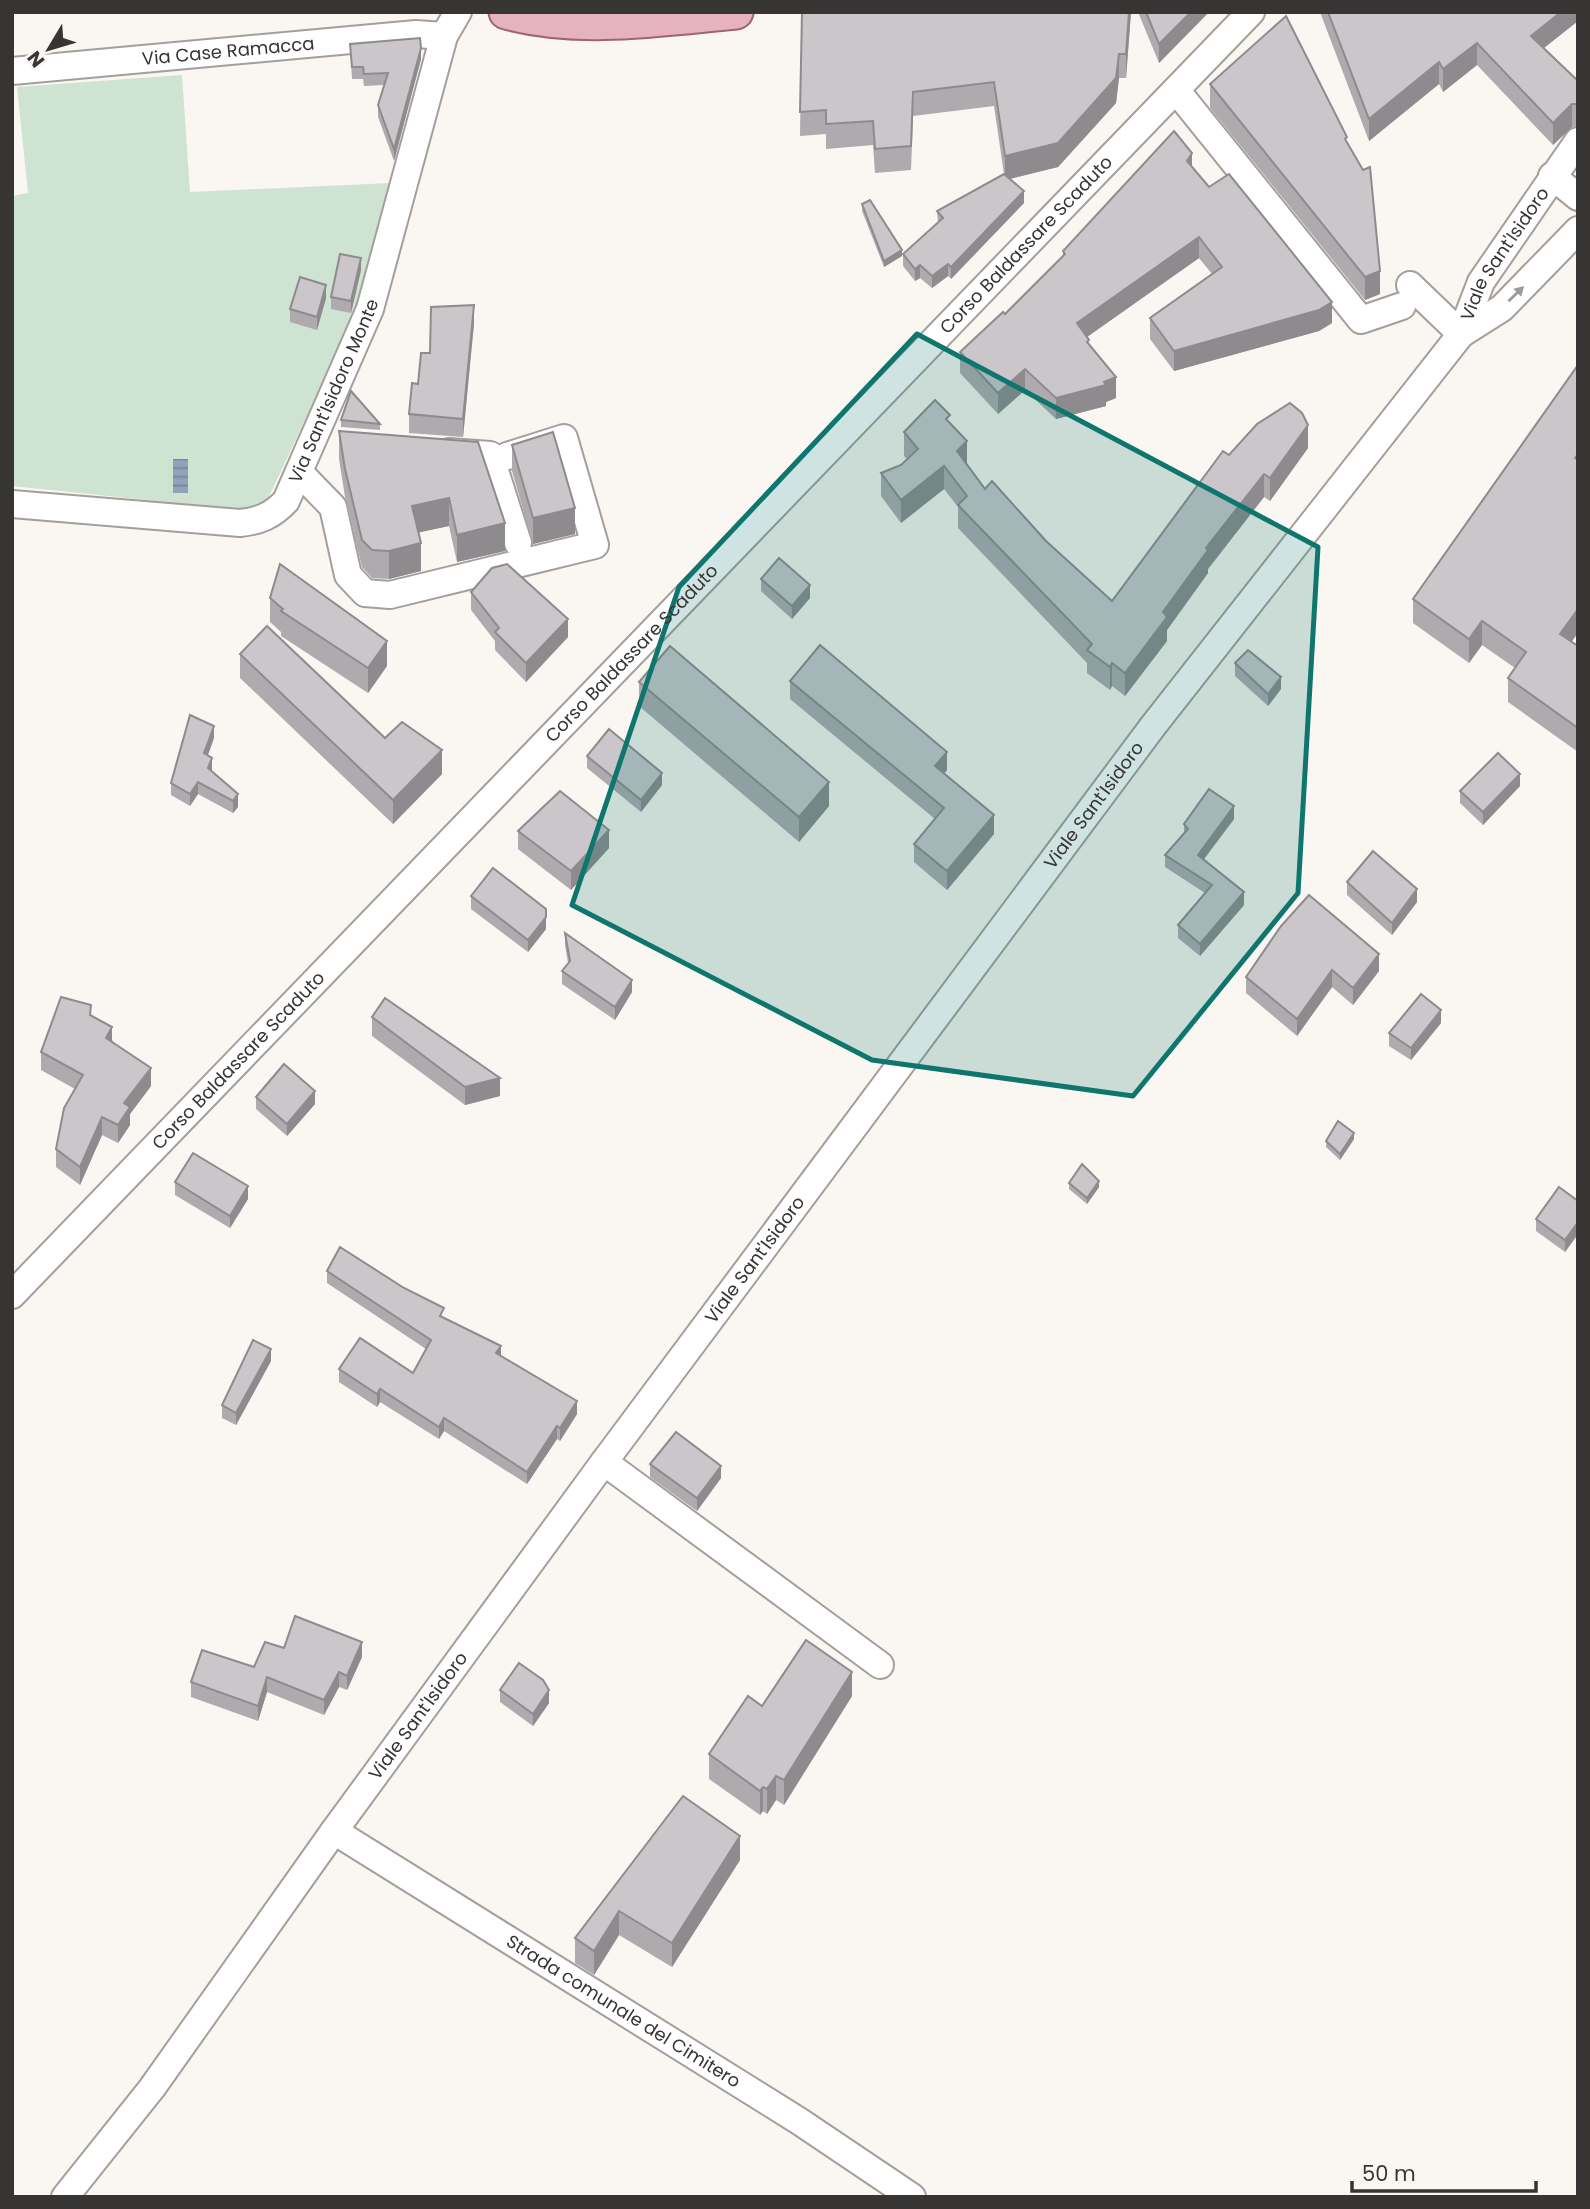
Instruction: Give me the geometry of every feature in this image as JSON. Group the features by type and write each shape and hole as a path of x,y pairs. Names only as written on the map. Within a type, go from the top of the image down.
{"main road":[{"path":"506,12 581,21 645,21 736,12"}],"street":[{"name":"Via Sant'Isidoro Monte","path":"12,504 240,523 257,521 276,512 286,501 370,309 444,36 458,12"},
{"name":"Corso Baldassare Scaduto","path":"12,1295 1251,12"},
{"name":"Via Case Ramacca","path":"12,71 416,34 444,36"},
{"path":"1176,90 1361,320 1406,296 1461,334"},
{"name":"Viale Sant'Isidoro","path":"65,2197 152,2088 334,1831 604,1462 1153,726 1461,334 1481,282 1578,141"},
{"name":"Viale Sant'Isidoro","path":"1552,176 1578,197"},
{"name":"Viale Sant'Isidoro","path":"1461,334 1502,308 1578,230"},
{"path":"315,435 341,443"},
{"path":"299,472 333,507 348,575 365,593 390,594 595,545 564,438 512,457"},
{"path":"422,450 491,455 518,543"},
{"path":"604,1462 880,1665"},
{"name":"Strada comunale del Cimitero","path":"334,1831 799,2121 912,2197"}],"highlighted area":[{"path":"917,334 1318,547 1298,893 1133,1096 872,1060 572,905 679,587"}],"green space":[{"path":"182,75 190,192 391,183 354,316 265,505 252,511 12,486 12,196 28,193 17,87"}],"water":[{"path":"173,459 188,459 188,493 173,493"}],"building":[{"path":"1129,12 1126,54 1119,54 1116,78 1058,143 1005,156 994,82 913,92 911,146 875,149 873,121 826,124 826,110 800,112 802,13"},
{"path":"1146,12 1191,12 1159,44"},
{"path":"1328,12 1561,12 1531,36 1578,81 1578,104 1572,104 1553,123 1477,43 1443,69 1439,62 1369,119"},
{"path":"1286,16 1347,137 1345,139 1363,170 1370,167 1380,271 1365,277 1210,84"},
{"path":"420,38 421,48 394,149 378,105 388,73 364,74 363,67 352,67 350,44"},
{"path":"1174,131 1192,153 1187,161 1209,187 1229,174 1332,302 1319,310 1174,351 1150,318 1222,267 1199,237 1077,323 1089,340 1087,342 1116,377 1104,382 1106,385 1056,398 1025,369 998,393 960,352 1003,312 1005,314 1065,254 1063,251"},
{"path":"1004,174 1024,191 951,267 948,264 932,276 920,265 915,269 903,254 943,218 937,211"},
{"path":"870,200 902,250 884,261 862,204"},
{"path":"340,254 361,258 351,301 331,297"},
{"path":"300,277 326,285 317,317 290,309"},
{"path":"474,305 463,419 409,414 412,383 418,384 421,353 430,353 431,307"},
{"path":"1578,365 1578,454 1575,458 1578,460 1578,609 1560,634 1578,646 1578,728 1508,678 1526,652 1482,621 1469,639 1413,599"},
{"path":"351,391 380,424 341,420"},
{"path":"935,400 950,415 946,419 967,441 957,451 985,489 992,481 1046,541 1112,601 1223,451 1229,455 1257,424 1290,403 1302,413 1308,425 1270,478 1264,474 1206,548 1208,550 1163,612 1167,617 1125,673 1112,663 1110,667 1087,650 1092,644 958,505 967,496 944,466 901,500 881,473 901,465 918,449 904,432"},
{"path":"339,431 478,442 505,523 457,535 449,498 412,506 421,543 389,551 372,550 362,540"},
{"path":"553,432 575,508 533,518 512,445"},
{"path":"779,558 810,585 792,606 761,579"},
{"path":"280,564 387,641 368,668 281,611 283,609 270,598"},
{"path":"507,564 568,619 526,663 495,632 499,628 471,592 492,568"},
{"path":"267,626 385,738 402,722 442,750 393,800 240,654"},
{"path":"820,645 947,752 935,766 994,815 947,871 914,844 944,808 790,681"},
{"path":"670,646 829,782 799,817 639,682"},
{"path":"1248,650 1281,677 1268,694 1235,663"},
{"path":"190,715 214,726 204,753 212,758 208,768 238,794 233,801 198,782 190,794 171,783"},
{"path":"609,729 662,773 641,800 587,756"},
{"path":"1498,753 1520,774 1483,812 1460,791"},
{"path":"1209,789 1234,806 1198,855 1244,892 1200,944 1178,925 1212,885 1165,855 1188,829 1184,824"},
{"path":"560,791 609,830 571,871 518,831"},
{"path":"1373,851 1417,889 1392,923 1347,882"},
{"path":"493,868 546,909 546,917 528,940 471,896"},
{"path":"1309,895 1379,954 1353,988 1332,970 1297,1019 1246,977 1281,926"},
{"path":"565,933 632,980 615,1007 562,971 570,961"},
{"path":"1421,994 1441,1010 1411,1048 1389,1033"},
{"path":"61,997 91,1005 90,1015 112,1027 106,1038 151,1068 124,1103 130,1107 118,1125 102,1117 80,1167 56,1149 64,1108 83,1075 41,1052"},
{"path":"385,998 500,1078 465,1087 372,1017"},
{"path":"284,1064 315,1091 287,1124 256,1097"},
{"path":"1338,1121 1354,1133 1340,1154 1326,1141"},
{"path":"193,1153 248,1186 230,1216 175,1182"},
{"path":"1082,1164 1099,1181 1087,1198 1069,1183"},
{"path":"1559,1187 1578,1201 1578,1222 1565,1240 1536,1219"},
{"path":"340,1247 404,1288 444,1308 440,1316 501,1346 496,1353 577,1401 527,1472 444,1418 439,1427 380,1389 377,1394 339,1369 360,1338 413,1373 431,1340 327,1271"},
{"path":"253,1340 271,1349 236,1413 222,1405"},
{"path":"676,1432 721,1466 697,1498 650,1464"},
{"path":"295,1616 362,1642 347,1676 339,1672 324,1700 267,1677 258,1706 191,1682 202,1650 254,1667 265,1642 284,1648"},
{"path":"806,1640 852,1672 784,1780 776,1776 767,1789 763,1787 760,1791 709,1754 748,1696 762,1706"},
{"path":"519,1663 543,1680 549,1690 533,1714 500,1690"},
{"path":"683,1796 740,1836 672,1943 619,1911 594,1951 575,1938"}]}
